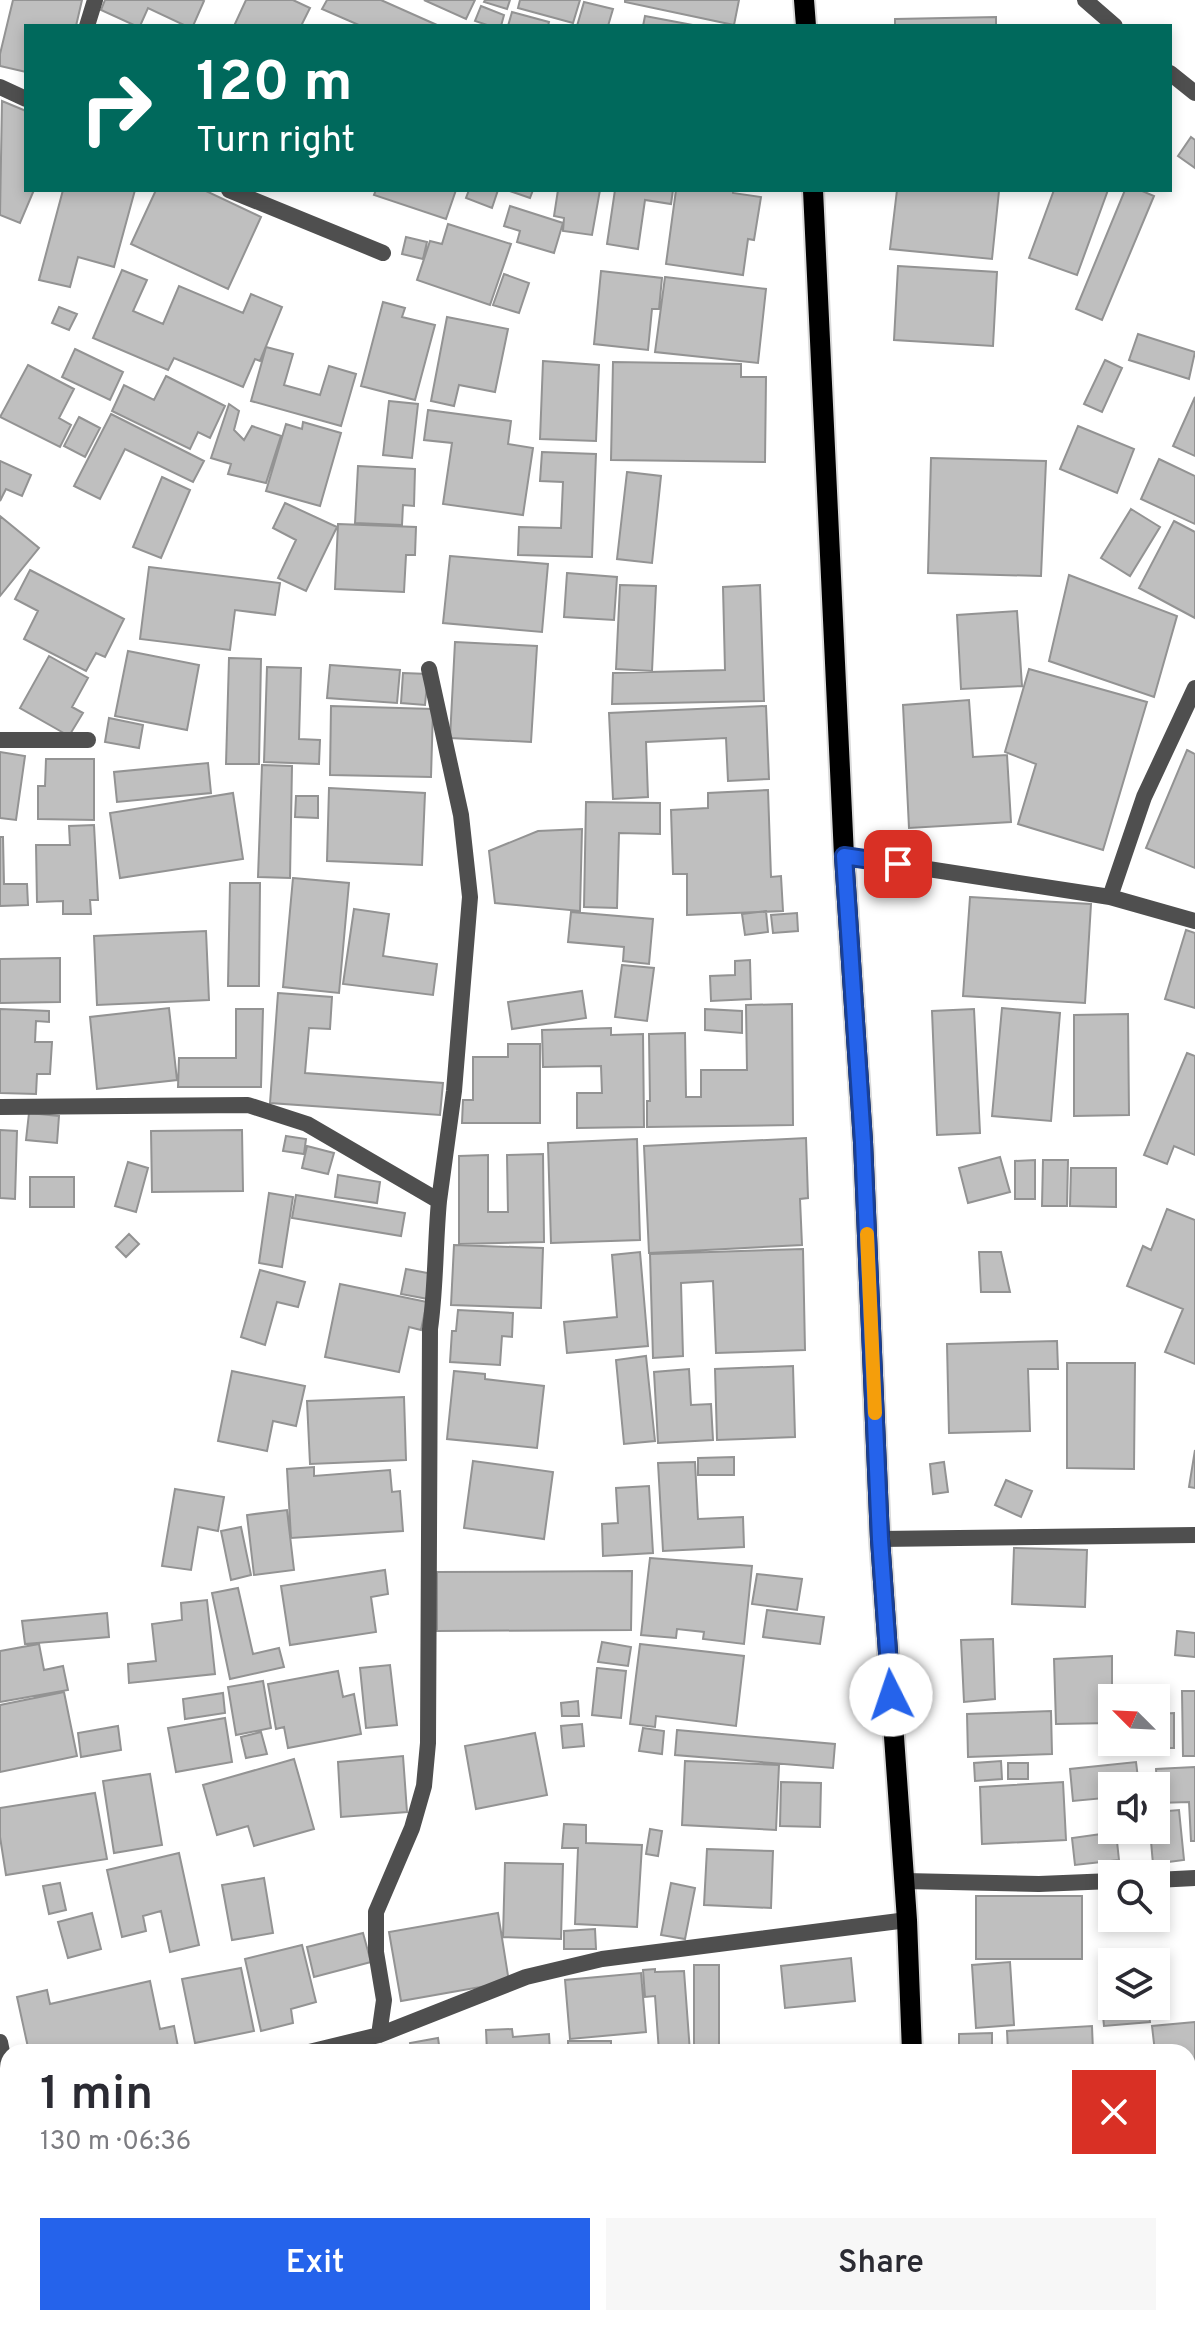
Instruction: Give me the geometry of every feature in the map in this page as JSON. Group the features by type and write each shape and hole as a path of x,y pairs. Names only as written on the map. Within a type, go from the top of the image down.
{"main road":[{"path":"804,0 806,24"},
{"path":"813,192 844,856 863,1142 880,1539 905,1881 912,2044"}],"street":[{"path":"88,24 95,0"},
{"path":"1085,0 1113,24"},
{"path":"1172,75 1195,93"},
{"path":"0,87 24,98"},
{"path":"234,192 383,253"},
{"path":"379,2035 384,2000 376,1952 376,1912 412,1828 426,1772 430,1329 436,1288 434,1254 454,1091 470,897 461,815 429,669"},
{"path":"1110,897 1144,797 1195,688"},
{"path":"0,740 88,740"},
{"path":"844,856 1110,897 1195,921"},
{"path":"0,1107 248,1105 307,1124 439,1201"},
{"path":"880,1539 1195,1535"},
{"path":"1170,1879 1195,1878"},
{"path":"905,1881 1039,1884 1098,1882"},
{"path":"342,2044 379,2035 526,1977 602,1959 907,1920"}],"building":[{"path":"13,0 82,0 76,24 24,24 24,72 0,66"},
{"path":"105,0 204,1 194,24 182,24 148,8 141,24 132,24 101,10"},
{"path":"246,0 293,0 310,8 302,24 235,24"},
{"path":"327,0 381,0 435,24 356,24 322,9"},
{"path":"424,0 475,0 466,19"},
{"path":"485,0 510,0 507,9"},
{"path":"520,0 580,0 573,23 518,8"},
{"path":"625,0 739,0 734,24"},
{"path":"584,2 613,9 609,24 578,24"},
{"path":"481,6 504,15 502,24 475,21"},
{"path":"512,12 549,22 548,24 509,24"},
{"path":"645,16 687,24 643,24"},
{"path":"996,17 996,24 895,24 895,19"},
{"path":"2,101 24,110 24,192 33,192 20,223 0,215"},
{"path":"1191,137 1195,140 1195,168 1178,156"},
{"path":"62,192 134,192 114,267 78,257 70,287 39,280"},
{"path":"155,192 208,192 261,217 228,289 131,244"},
{"path":"375,192 455,192 446,219 374,195"},
{"path":"468,192 497,192 492,208 466,198"},
{"path":"513,192 532,192 530,198"},
{"path":"558,192 600,192 592,235 563,231 564,218 554,216"},
{"path":"615,192 673,192 671,204 645,200 638,249 607,244"},
{"path":"676,192 733,192 761,197 754,240 748,239 743,275 666,264"},
{"path":"897,192 999,192 992,259 890,249"},
{"path":"1053,192 1107,192 1077,275 1029,258"},
{"path":"1124,192 1145,192 1154,196 1102,320 1076,309"},
{"path":"510,206 563,223 554,253 517,242 520,231 504,226"},
{"path":"448,224 511,244 490,305 417,280 430,241 442,244"},
{"path":"406,237 427,242 423,259 402,254"},
{"path":"898,266 997,272 993,346 894,340"},
{"path":"122,270 147,280 133,311 163,324 179,286 243,313 251,294 282,307 260,361 255,359 243,387 174,358 168,370 93,338"},
{"path":"601,271 662,278 659,309 652,309 648,350 594,344"},
{"path":"504,274 529,283 519,313 493,305"},
{"path":"665,277 766,289 758,363 655,352"},
{"path":"383,302 405,308 402,317 435,325 415,400 361,386"},
{"path":"59,307 77,314 69,330 52,323"},
{"path":"447,317 508,329 495,392 459,385 454,406 431,401"},
{"path":"1138,334 1195,352 1189,379 1129,360"},
{"path":"266,347 293,354 284,385 320,395 329,366 356,374 341,426 251,401"},
{"path":"75,349 123,372 110,400 62,377"},
{"path":"1105,360 1122,368 1102,412 1084,404"},
{"path":"543,361 599,365 596,441 540,439"},
{"path":"613,362 741,364 741,377 766,377 765,462 611,460"},
{"path":"28,365 74,389 59,418 71,425 60,447 0,417"},
{"path":"166,376 225,406 210,438 198,432 190,449 112,411 124,385 154,400"},
{"path":"1195,397 1195,456 1173,446"},
{"path":"389,401 418,404 412,458 383,455"},
{"path":"229,404 239,411 234,430 244,440 252,426 281,436 266,483 228,474 231,464 211,458"},
{"path":"428,410 511,421 508,444 533,448 523,515 443,504 452,443 424,440"},
{"path":"111,414 204,461 193,482 125,449 100,499 74,486"},
{"path":"79,417 100,428 85,457 64,446"},
{"path":"303,422 341,433 320,506 266,491 286,424 302,429"},
{"path":"1078,426 1134,449 1117,493 1060,469"},
{"path":"542,452 596,454 592,557 518,555 519,527 561,528 563,482 540,481"},
{"path":"931,458 1046,461 1041,576 928,573"},
{"path":"1159,459 1195,476 1195,524 1141,499"},
{"path":"0,461 31,475 22,496 6,489 0,501"},
{"path":"358,466 415,469 414,506 403,505 402,525 355,523"},
{"path":"627,472 661,476 652,563 617,559"},
{"path":"162,477 190,490 161,558 133,547"},
{"path":"285,503 337,527 306,591 278,578 296,540 273,528"},
{"path":"1131,509 1160,527 1130,576 1101,558"},
{"path":"0,516 39,548 0,596"},
{"path":"1174,521 1195,532 1195,618 1139,588"},
{"path":"338,524 416,527 415,555 406,555 404,592 335,589"},
{"path":"450,556 548,564 542,632 443,623"},
{"path":"149,567 280,583 275,615 235,610 230,650 140,639"},
{"path":"30,570 124,619 105,657 96,653 86,671 24,639 38,611 15,599"},
{"path":"567,573 617,577 614,620 564,617"},
{"path":"1069,575 1177,616 1154,697 1049,661"},
{"path":"620,585 656,586 652,671 616,669"},
{"path":"760,585 764,701 612,704 613,673 725,670 723,587"},
{"path":"1017,611 1022,686 961,689 957,615"},
{"path":"455,642 537,646 531,742 450,738"},
{"path":"128,651 199,665 187,730 115,716"},
{"path":"49,656 88,678 72,707 83,713 69,736 20,708"},
{"path":"229,658 261,659 259,764 226,764"},
{"path":"330,665 400,670 397,703 327,698"},
{"path":"267,667 301,668 299,739 320,740 319,764 264,762"},
{"path":"1029,669 1147,702 1103,850 1018,824 1036,764 1005,752"},
{"path":"403,673 428,674 425,705 401,703"},
{"path":"969,700 973,757 1007,755 1011,822 909,828 903,705"},
{"path":"331,706 433,709 431,777 330,775"},
{"path":"766,706 769,779 728,781 726,738 646,742 648,797 613,799 609,713"},
{"path":"109,718 143,725 139,748 105,742"},
{"path":"1187,750 1195,754 1195,868 1146,848"},
{"path":"0,752 25,756 16,820 0,818"},
{"path":"46,759 94,759 94,820 38,819 38,786 45,786"},
{"path":"208,763 211,793 117,802 114,772"},
{"path":"262,765 292,766 290,878 258,877"},
{"path":"329,788 425,793 422,865 327,861"},
{"path":"768,790 771,877 781,876 783,911 687,915 687,874 673,874 671,810 708,808 708,793"},
{"path":"233,793 243,859 120,878 110,813"},
{"path":"296,796 318,796 318,818 295,817"},
{"path":"586,802 660,803 660,834 619,833 617,908 584,907"},
{"path":"94,825 98,900 90,900 91,914 63,914 63,901 37,902 36,845 70,845 69,826"},
{"path":"582,829 580,911 495,903 489,851 538,831"},
{"path":"0,837 3,837 4,884 27,884 28,905 0,906"},
{"path":"293,878 349,883 339,993 283,987"},
{"path":"230,883 260,883 259,986 228,986"},
{"path":"970,897 1091,904 1085,1003 963,996"},
{"path":"354,909 389,914 383,956 437,964 433,995 343,984"},
{"path":"766,911 768,932 745,935 742,914"},
{"path":"571,912 653,919 649,964 623,961 624,947 568,942"},
{"path":"797,913 798,931 773,933 771,915"},
{"path":"1186,930 1195,933 1195,1008 1165,999"},
{"path":"206,931 209,1000 97,1005 94,936"},
{"path":"60,958 60,1002 0,1003 0,959"},
{"path":"750,960 751,999 711,1001 710,976 735,975 735,961"},
{"path":"622,965 654,968 647,1021 615,1017"},
{"path":"582,991 586,1018 512,1029 508,1002"},
{"path":"278,993 332,997 330,1029 309,1028 305,1073 443,1083 440,1115 270,1103"},
{"path":"792,1004 793,1125 647,1127 647,1101 650,1101 649,1034 685,1033 686,1097 701,1097 701,1070 747,1070 746,1005"},
{"path":"169,1008 177,1080 97,1089 90,1017"},
{"path":"1002,1008 1060,1013 1051,1121 992,1116"},
{"path":"0,1009 49,1011 49,1022 36,1021 35,1042 52,1042 50,1074 37,1074 36,1094 0,1093"},
{"path":"236,1009 263,1009 261,1087 178,1087 179,1058 236,1058"},
{"path":"705,1009 742,1011 742,1033 705,1030"},
{"path":"974,1009 980,1133 937,1135 932,1011"},
{"path":"1128,1014 1129,1115 1074,1116 1074,1015"},
{"path":"611,1028 611,1035 643,1034 644,1127 577,1128 577,1093 602,1093 601,1066 543,1067 542,1030"},
{"path":"508,1044 540,1044 540,1123 462,1123 463,1100 473,1100 473,1057 508,1057"},
{"path":"1187,1053 1195,1056 1195,1155 1174,1146 1167,1164 1144,1155"},
{"path":"29,1113 59,1116 57,1143 26,1140"},
{"path":"0,1130 17,1131 15,1199 0,1198"},
{"path":"242,1130 243,1191 152,1192 151,1131"},
{"path":"286,1136 306,1139 304,1154 283,1151"},
{"path":"806,1138 808,1198 800,1199 802,1245 649,1253 644,1146"},
{"path":"637,1139 640,1240 551,1243 548,1143"},
{"path":"307,1146 334,1153 328,1174 302,1168"},
{"path":"543,1154 544,1242 459,1244 459,1156 488,1155 488,1212 508,1212 507,1155"},
{"path":"1000,1157 1010,1192 968,1203 959,1168"},
{"path":"1035,1160 1035,1199 1015,1199 1015,1161"},
{"path":"1043,1160 1068,1160 1067,1206 1042,1206"},
{"path":"128,1162 148,1168 136,1212 115,1206"},
{"path":"1071,1168 1116,1168 1116,1207 1070,1206"},
{"path":"338,1175 380,1182 377,1203 335,1197"},
{"path":"30,1177 74,1177 74,1207 30,1207"},
{"path":"269,1193 293,1197 282,1267 259,1263"},
{"path":"296,1195 405,1213 401,1236 292,1218"},
{"path":"1167,1209 1195,1220 1195,1364 1165,1352 1183,1309 1127,1286 1143,1246 1151,1250"},
{"path":"129,1234 139,1244 126,1257 116,1247"},
{"path":"454,1245 543,1248 541,1308 451,1305"},
{"path":"803,1249 805,1350 716,1353 713,1281 681,1283 683,1356 653,1358 650,1254"},
{"path":"640,1252 648,1346 567,1353 564,1322 617,1317 612,1255"},
{"path":"979,1252 1001,1252 1010,1292 981,1292"},
{"path":"406,1269 433,1274 428,1299 401,1294"},
{"path":"260,1270 305,1282 298,1307 277,1302 265,1345 241,1337"},
{"path":"340,1284 427,1302 421,1330 409,1327 399,1372 325,1357"},
{"path":"458,1310 513,1313 512,1337 502,1336 500,1365 450,1362 452,1331 456,1331"},
{"path":"1057,1341 1058,1369 1028,1369 1030,1431 949,1433 947,1344"},
{"path":"646,1356 655,1441 624,1444 616,1360"},
{"path":"1067,1363 1135,1363 1134,1469 1067,1468"},
{"path":"793,1366 795,1437 717,1440 715,1369"},
{"path":"689,1369 691,1405 711,1404 713,1440 658,1443 654,1372"},
{"path":"232,1371 305,1386 296,1426 273,1421 267,1451 218,1441"},
{"path":"454,1371 485,1374 485,1379 544,1386 537,1448 447,1439"},
{"path":"404,1397 406,1460 310,1464 307,1401"},
{"path":"1195,1450 1195,1488 1189,1487"},
{"path":"734,1457 734,1475 698,1475 698,1458"},
{"path":"473,1461 553,1472 544,1539 464,1528"},
{"path":"695,1462 698,1519 743,1517 744,1547 663,1551 658,1463"},
{"path":"944,1462 948,1492 933,1494 930,1464"},
{"path":"314,1467 314,1476 390,1470 392,1492 400,1491 403,1531 291,1538 287,1469"},
{"path":"1006,1480 1032,1491 1021,1517 995,1505"},
{"path":"649,1486 653,1553 603,1556 602,1524 618,1523 616,1488"},
{"path":"175,1489 224,1497 218,1531 198,1527 191,1570 162,1566"},
{"path":"287,1510 294,1570 254,1575 247,1515"},
{"path":"241,1527 251,1575 231,1580 221,1531"},
{"path":"1014,1548 1087,1550 1085,1607 1012,1604"},
{"path":"650,1558 752,1566 744,1644 703,1639 704,1632 677,1629 676,1638 641,1635"},
{"path":"385,1570 388,1594 371,1597 376,1632 290,1645 281,1586"},
{"path":"632,1571 631,1630 437,1631 437,1572"},
{"path":"757,1574 802,1579 797,1610 752,1604"},
{"path":"238,1588 253,1654 279,1648 284,1667 230,1679 212,1593"},
{"path":"207,1600 215,1674 129,1683 128,1664 156,1661 152,1624 182,1620 181,1603"},
{"path":"767,1610 824,1617 820,1644 763,1637"},
{"path":"107,1613 109,1637 25,1644 22,1621"},
{"path":"1177,1631 1195,1633 1195,1657 1175,1655"},
{"path":"993,1639 995,1699 964,1702 961,1640"},
{"path":"602,1642 631,1647 628,1666 598,1662"},
{"path":"39,1644 44,1670 63,1666 68,1690 0,1702 0,1651"},
{"path":"640,1644 744,1656 736,1726 656,1716 655,1727 630,1724"},
{"path":"1112,1656 1112,1684 1098,1684 1098,1723 1056,1724 1054,1659"},
{"path":"390,1665 397,1725 366,1728 360,1668"},
{"path":"597,1668 626,1671 621,1718 592,1715"},
{"path":"338,1671 343,1697 354,1694 361,1734 288,1748 284,1727 276,1729 268,1684"},
{"path":"263,1681 271,1728 236,1735 228,1687"},
{"path":"1182,1691 1195,1691 1195,1756 1183,1756"},
{"path":"64,1692 77,1756 0,1772 0,1705"},
{"path":"223,1693 225,1713 185,1719 183,1699"},
{"path":"578,1701 579,1716 562,1716 561,1703"},
{"path":"1051,1711 1052,1754 968,1757 967,1714"},
{"path":"1170,1713 1174,1713 1174,1748 1170,1748"},
{"path":"225,1718 232,1762 176,1772 168,1728"},
{"path":"582,1724 584,1746 563,1748 561,1726"},
{"path":"118,1726 121,1750 81,1757 78,1733"},
{"path":"643,1728 664,1731 662,1754 639,1751"},
{"path":"677,1730 835,1744 833,1768 675,1755"},
{"path":"261,1732 267,1754 246,1758 241,1737"},
{"path":"535,1733 547,1795 476,1809 465,1746"},
{"path":"403,1756 407,1812 341,1817 338,1762"},
{"path":"294,1759 314,1829 254,1846 248,1826 217,1835 203,1785"},
{"path":"685,1761 779,1765 776,1830 682,1825"},
{"path":"1001,1761 1002,1779 975,1781 974,1763"},
{"path":"1136,1762 1137,1772 1098,1772 1098,1799 1073,1801 1070,1769"},
{"path":"1008,1763 1028,1763 1028,1779 1008,1779"},
{"path":"1195,1767 1195,1841 1191,1841 1189,1802 1170,1803 1170,1772 1156,1772 1156,1769"},
{"path":"150,1774 162,1845 114,1853 103,1781"},
{"path":"781,1782 821,1783 820,1827 780,1826"},
{"path":"1063,1782 1066,1840 982,1844 980,1787"},
{"path":"95,1793 107,1859 6,1875 0,1837 0,1808"},
{"path":"1179,1810 1184,1860 1153,1860 1151,1844 1170,1844 1170,1811"},
{"path":"564,1824 586,1825 586,1843 642,1845 637,1927 575,1924 578,1848 562,1848"},
{"path":"650,1829 662,1831 658,1856 646,1854"},
{"path":"1098,1834 1098,1844 1117,1844 1119,1860 1075,1865 1072,1838"},
{"path":"707,1849 773,1851 771,1908 704,1905"},
{"path":"179,1853 199,1945 170,1952 161,1911 143,1916 146,1931 122,1937 107,1870"},
{"path":"505,1863 563,1864 561,1939 503,1937"},
{"path":"264,1878 273,1933 232,1940 222,1885"},
{"path":"60,1883 66,1910 49,1914 43,1886"},
{"path":"671,1883 695,1888 685,1939 661,1935"},
{"path":"976,1896 1082,1896 1082,1959 976,1959"},
{"path":"92,1913 101,1949 68,1958 58,1922"},
{"path":"498,1913 509,1982 401,2001 389,1932"},
{"path":"595,1929 596,1949 564,1949 564,1931"},
{"path":"363,1933 371,1962 314,1977 307,1947"},
{"path":"302,1945 316,2002 291,2009 293,2023 261,2031 245,1959"},
{"path":"851,1958 855,2001 785,2008 781,1966"},
{"path":"1010,1962 1014,2025 976,2028 972,1965"},
{"path":"694,1965 719,1965 719,2044 694,2044"},
{"path":"241,1968 254,2031 195,2043 182,1979"},
{"path":"643,1970 684,1971 689,2044 658,2044 655,1996 645,1997"},
{"path":"641,1973 646,2032 570,2039 565,1980"},
{"path":"150,1981 160,2029 174,2026 177,2044 27,2044 17,1997 47,1990 50,2004"},
{"path":"1103,2020 1150,2022 1104,2026"},
{"path":"1195,2022 1195,2044 1154,2044 1152,2026"},
{"path":"1092,2026 1093,2044 1008,2044 1007,2031"},
{"path":"512,2029 513,2037 549,2034 550,2044 487,2044 486,2030"},
{"path":"992,2033 992,2044 959,2044 959,2034"},
{"path":"438,2038 439,2044 410,2044"},
{"path":"568,2041 611,2041 611,2044 568,2044"}],"slow traffic":[{"path":"867,1234 875,1413"}],"route":[{"path":"891,1695 880,1539 863,1142 844,856 898,864"}]}
